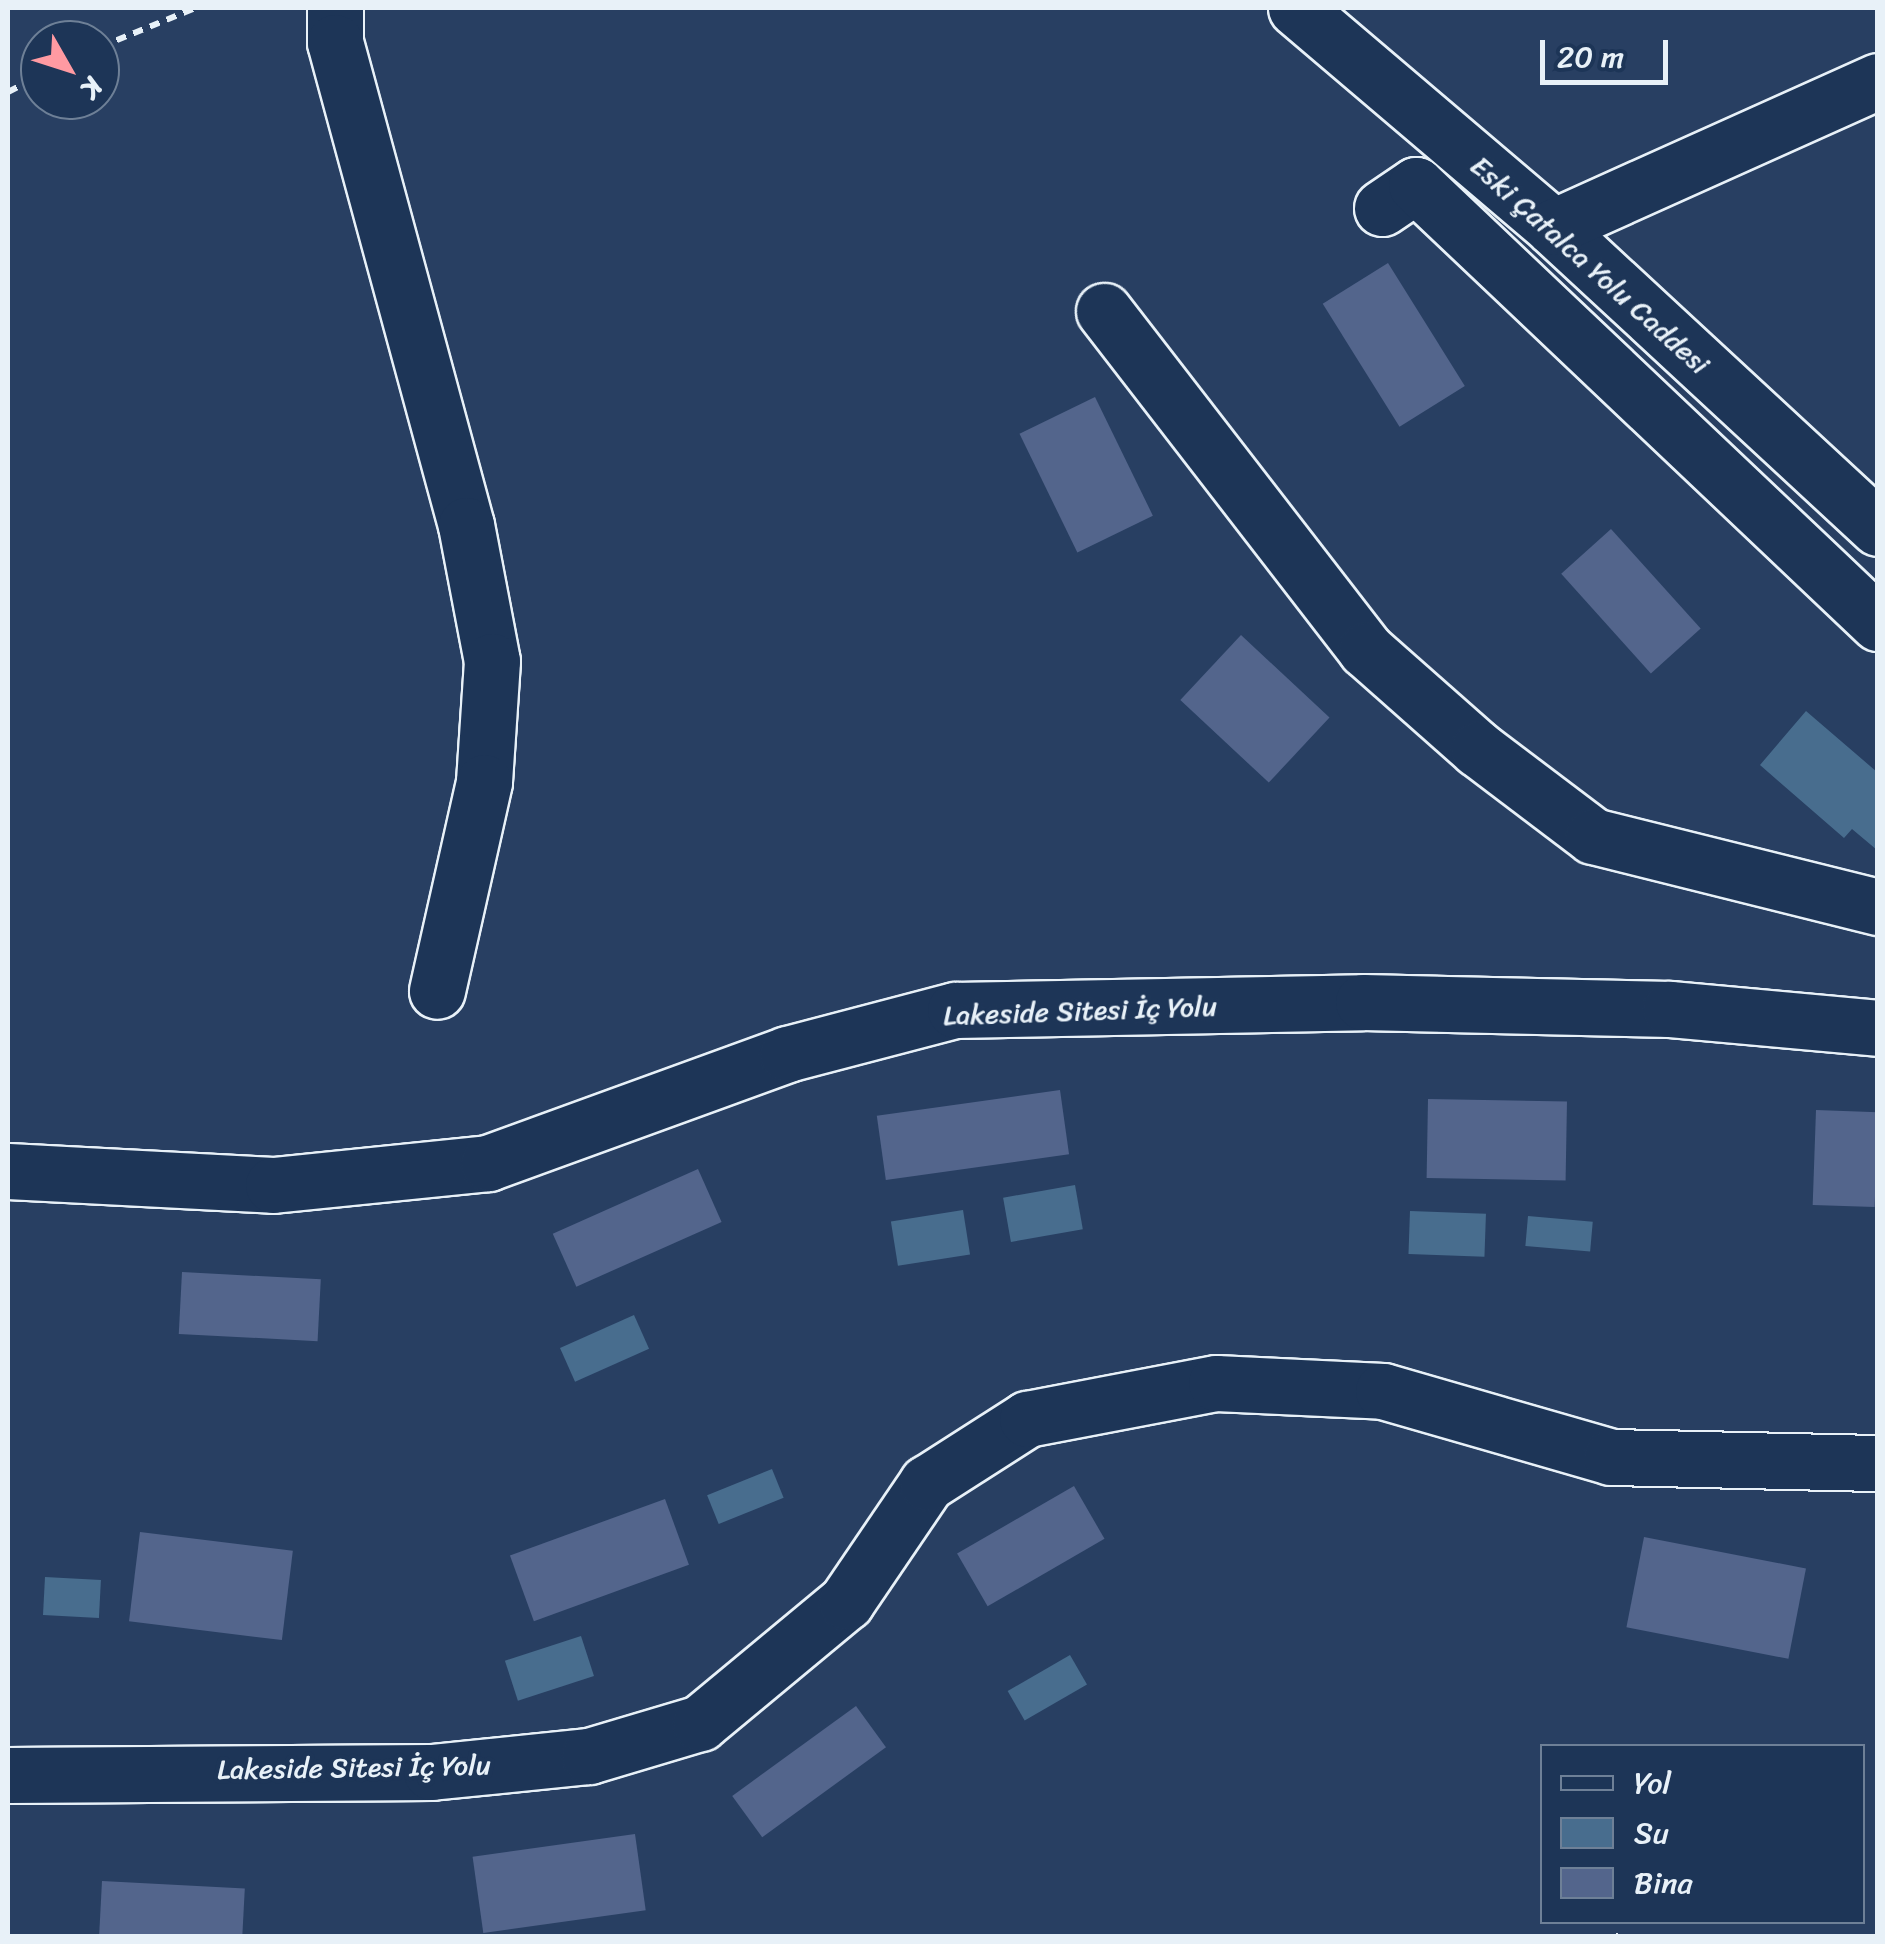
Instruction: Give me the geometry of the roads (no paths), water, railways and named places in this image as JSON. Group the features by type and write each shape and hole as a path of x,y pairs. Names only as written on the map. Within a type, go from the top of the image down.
{"street":[{"path":"335,8 335,42 466,525 492,661 484,782 437,991"},
{"name":"Eski Çatalca Yolu Caddesi","path":"1296,8 1553,227 1878,528"},
{"path":"1553,227 1878,81"},
{"path":"1382,208 1416,185 1878,623"},
{"path":"1104,311 1366,650 1478,750 1593,836 1878,907"},
{"name":"Lakeside Sitesi İç Yolu","path":"8,1171 273,1185 488,1162 787,1054 955,1010 1363,1002 1670,1009 1878,1028"},
{"name":"Lakeside Sitesi İç Yolu","path":"8,1775 431,1772 589,1756 700,1724 846,1602 927,1483 1027,1418 1216,1382 1383,1391 1611,1457 1878,1463"}],"water":[{"path":"1806,711 1877,772 1877,850 1852,829 1844,838 1760,765"},
{"path":"1075,1185 1083,1229 1011,1242 1003,1198"},
{"path":"963,1210 970,1254 898,1266 891,1221"},
{"path":"1410,1211 1486,1214 1484,1257 1408,1254"},
{"path":"1528,1216 1593,1222 1590,1252 1525,1246"},
{"path":"634,1315 649,1349 575,1382 560,1348"},
{"path":"772,1469 784,1498 719,1524 707,1495"},
{"path":"45,1577 101,1580 99,1618 43,1615"},
{"path":"581,1636 594,1676 518,1701 505,1661"},
{"path":"1070,1655 1087,1684 1025,1720 1008,1691"}]}
